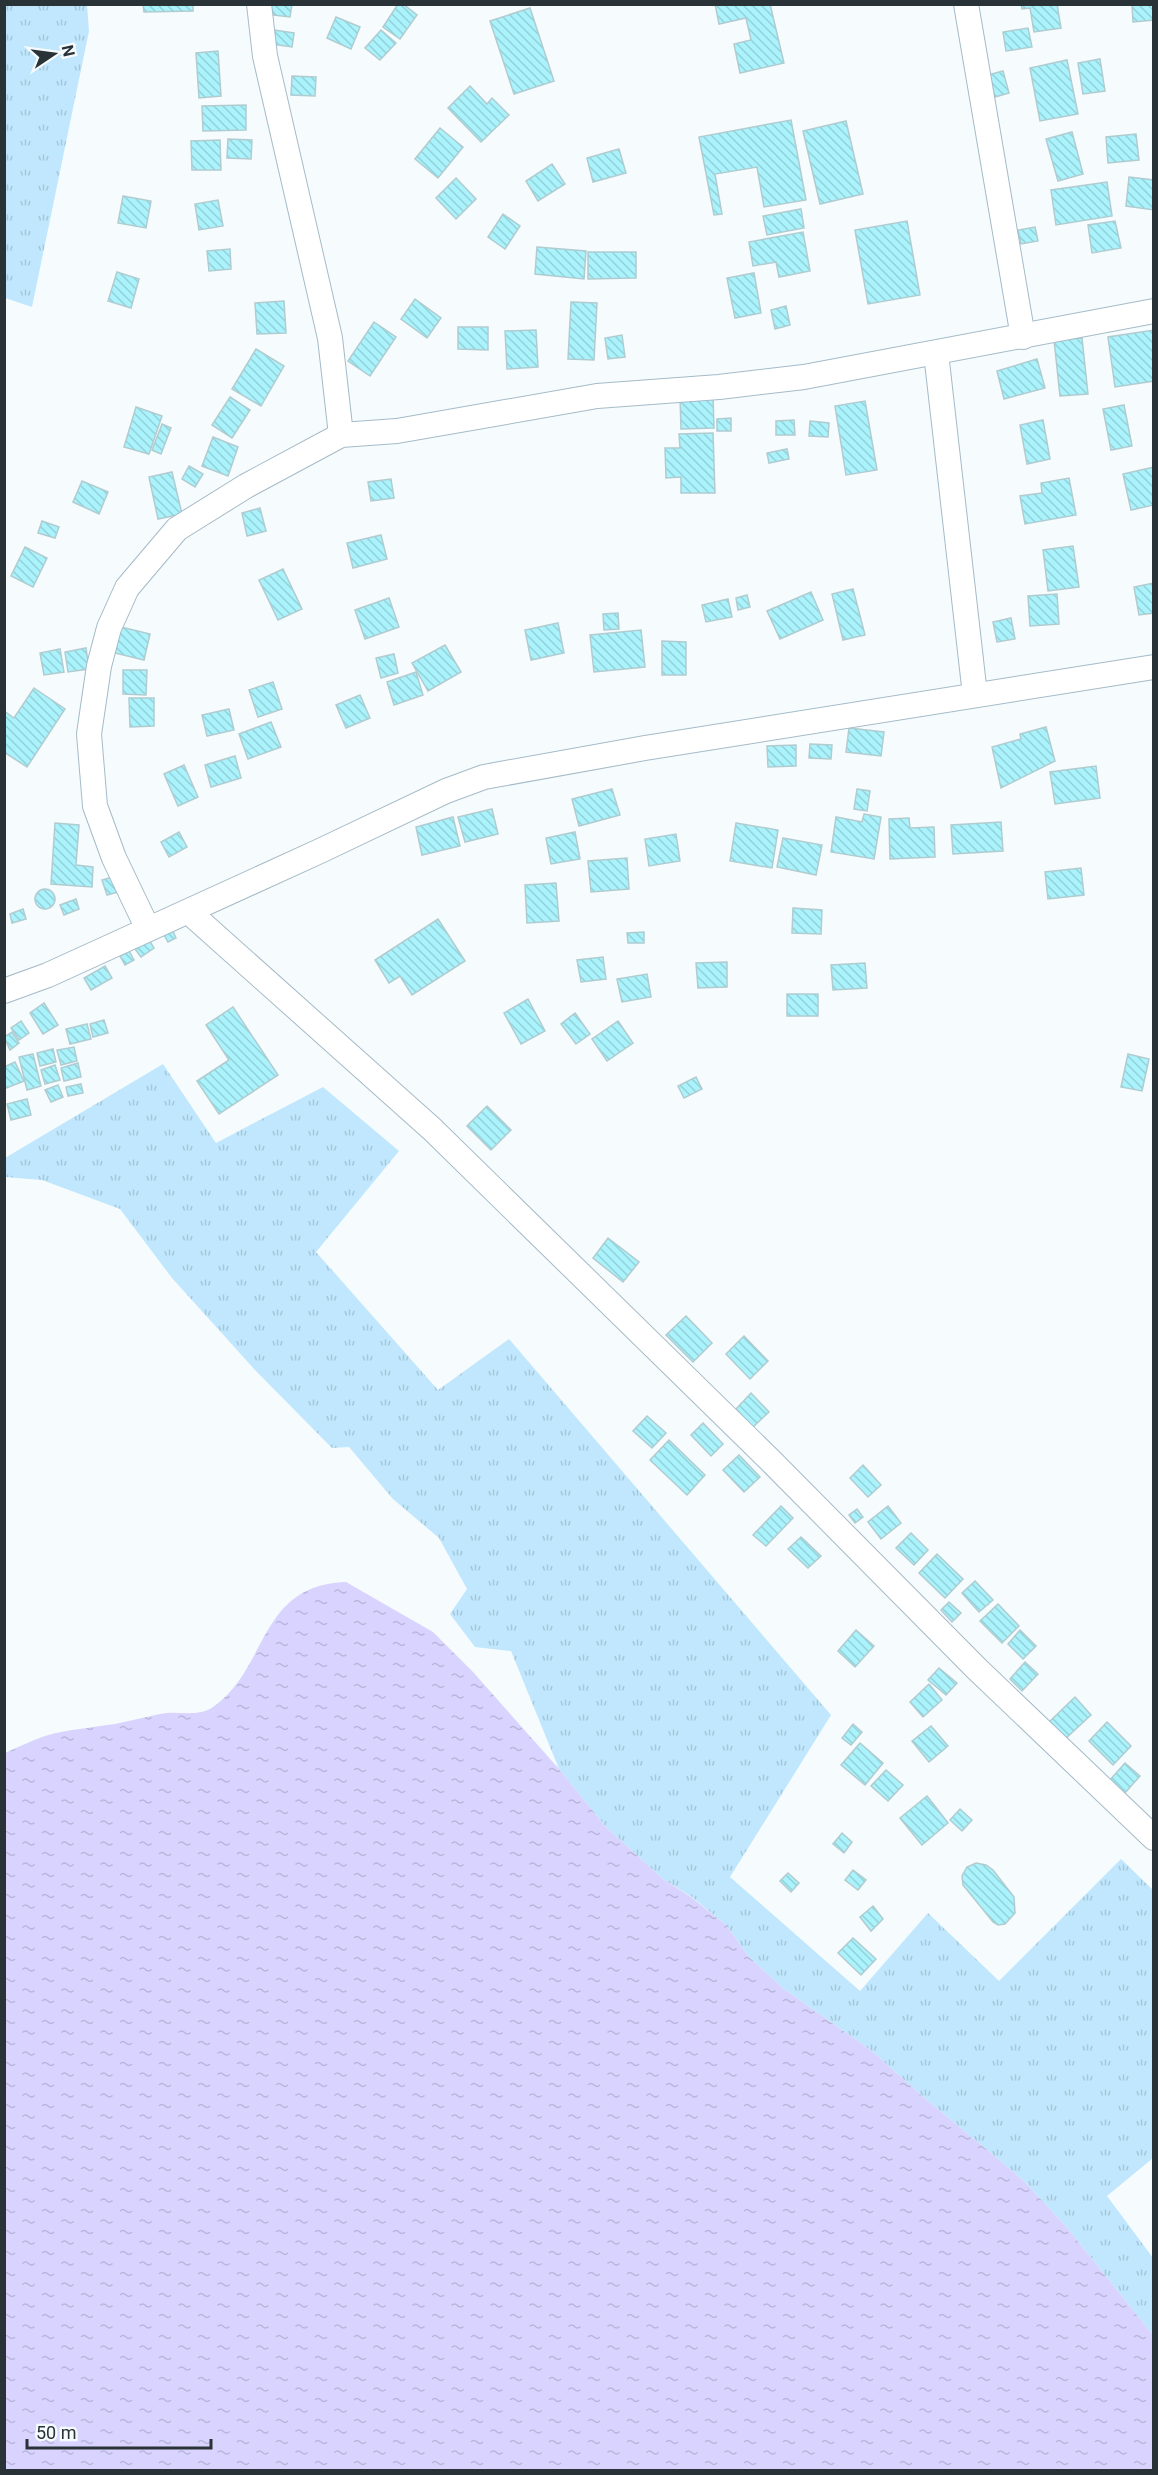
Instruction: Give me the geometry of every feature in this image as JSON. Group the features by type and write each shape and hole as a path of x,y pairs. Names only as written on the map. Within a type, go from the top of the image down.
{"street":[{"path":"259,4 265,56 330,338 340,435"},
{"path":"966,4 1023,337"},
{"path":"148,929 114,858 95,806 89,734 99,666 109,628 127,588 177,529 246,486 340,435 397,431 597,396 719,387 804,377 1154,311"},
{"path":"936,353 975,695"},
{"path":"4,990 48,975 189,912 446,790 484,777 645,748 1154,667"},
{"path":"189,912 432,1129 771,1461 977,1669 1154,1838"}],"green space":[{"path":"4,5 87,5 89,31 32,307 5,298"},
{"path":"163,1064 216,1143 323,1087 399,1151 316,1252 438,1390 509,1339 831,1715 730,1877 860,1991 928,1913 999,1981 1121,1859 1153,1890 1153,2158 1107,2196 1153,2258 1153,2335 1069,2230 1023,2180 872,2051 784,1989 749,1957 726,1925 692,1897 663,1879 606,1827 559,1769 511,1651 475,1647 450,1614 467,1589 439,1538 393,1499 349,1447 332,1448 255,1370 172,1278 120,1209 42,1180 5,1177 5,1158"}],"water":[{"path":"346,1582 433,1632 473,1672 559,1769 606,1827 663,1879 691,1897 726,1925 749,1957 784,1989 872,2051 1023,2180 1069,2230 1153,2335 1153,2470 5,2470 5,1753 56,1733 167,1713 194,1713 213,1707 231,1691 280,1613 296,1597 317,1587"}],"building":[{"path":"143,4 193,4 193,11 144,12"},
{"path":"266,4 292,4 290,17 265,14"},
{"path":"398,4 403,4 417,15 400,39 383,27"},
{"path":"715,4 770,4 784,63 740,73 734,44 751,40 746,18 719,24"},
{"path":"1021,4 1057,4 1061,28 1034,32 1030,8 1022,9"},
{"path":"1132,4 1154,4 1154,20 1133,22"},
{"path":"530,8 554,81 514,94 490,21"},
{"path":"336,17 360,27 351,49 327,38"},
{"path":"1028,28 1032,47 1006,51 1003,32"},
{"path":"267,29 294,33 292,47 265,43"},
{"path":"381,30 396,43 380,60 365,48"},
{"path":"218,51 221,96 199,98 196,53"},
{"path":"1100,59 1105,91 1083,94 1078,63"},
{"path":"1067,60 1078,114 1040,121 1030,68"},
{"path":"1003,71 1009,93 995,97 988,75"},
{"path":"292,76 316,77 315,96 291,95"},
{"path":"470,86 487,104 492,98 509,115 481,142 448,108"},
{"path":"246,105 246,130 203,131 202,106"},
{"path":"791,120 806,200 764,207 757,167 715,174 722,214 714,215 699,137"},
{"path":"846,121 863,194 820,204 803,131"},
{"path":"440,128 463,147 438,178 415,159"},
{"path":"1072,132 1083,174 1058,181 1046,139"},
{"path":"1136,134 1139,160 1108,163 1106,137"},
{"path":"228,139 252,140 251,159 227,158"},
{"path":"220,140 221,170 192,170 191,141"},
{"path":"619,149 626,173 593,182 587,158"},
{"path":"552,164 565,184 538,201 526,181"},
{"path":"1129,177 1154,180 1154,210 1126,206"},
{"path":"456,178 476,199 456,219 436,198"},
{"path":"1107,182 1112,216 1056,225 1051,190"},
{"path":"123,196 151,201 146,228 118,223"},
{"path":"218,200 223,226 199,230 195,204"},
{"path":"801,209 804,228 767,235 763,216"},
{"path":"503,214 520,226 505,249 488,237"},
{"path":"907,221 920,295 868,304 855,230"},
{"path":"1115,221 1121,248 1092,253 1088,225"},
{"path":"1035,227 1038,241 1021,244 1018,230"},
{"path":"803,232 810,271 779,277 776,262 753,266 749,242"},
{"path":"537,247 586,251 584,279 535,274"},
{"path":"230,249 231,269 209,271 207,251"},
{"path":"588,252 636,252 636,278 588,279"},
{"path":"117,272 139,279 131,308 108,301"},
{"path":"754,273 761,313 735,318 727,278"},
{"path":"415,299 441,318 427,338 401,319"},
{"path":"284,301 286,333 257,334 255,303"},
{"path":"571,302 597,303 594,360 568,359"},
{"path":"786,306 790,325 775,329 771,310"},
{"path":"374,322 396,337 370,376 348,361"},
{"path":"458,327 488,327 488,350 458,349"},
{"path":"536,330 538,367 507,369 505,331"},
{"path":"1154,330 1154,381 1115,387 1108,337"},
{"path":"622,335 625,357 608,359 605,338"},
{"path":"1082,338 1088,394 1060,396 1054,340"},
{"path":"256,349 284,366 261,406 232,389"},
{"path":"1037,359 1045,388 1004,399 997,371"},
{"path":"713,395 714,428 681,429 680,396"},
{"path":"230,397 250,410 232,438 212,425"},
{"path":"865,401 877,470 846,475 835,406"},
{"path":"1124,405 1132,446 1111,450 1103,409"},
{"path":"136,407 162,416 149,454 124,447"},
{"path":"731,418 731,431 717,431 717,419"},
{"path":"794,420 795,435 776,435 776,421"},
{"path":"1043,420 1050,459 1027,464 1020,425"},
{"path":"810,421 829,423 828,437 809,436"},
{"path":"162,424 171,428 161,454 152,450"},
{"path":"713,433 715,493 681,493 681,477 666,478 665,448 680,448 679,434"},
{"path":"213,437 238,447 228,476 202,466"},
{"path":"787,449 789,459 769,463 767,453"},
{"path":"189,466 203,474 195,487 182,479"},
{"path":"1154,467 1154,505 1131,510 1123,474"},
{"path":"172,472 182,514 158,519 149,477"},
{"path":"1069,478 1076,515 1025,524 1020,496 1042,493 1041,483"},
{"path":"391,479 394,498 371,501 368,482"},
{"path":"82,481 108,492 99,514 73,502"},
{"path":"260,508 266,531 247,536 242,513"},
{"path":"42,521 59,527 55,538 38,533"},
{"path":"381,535 387,559 353,568 347,543"},
{"path":"1073,546 1079,587 1048,591 1043,550"},
{"path":"25,547 47,558 33,587 11,576"},
{"path":"283,569 302,609 278,620 259,580"},
{"path":"1154,583 1154,613 1139,615 1134,587"},
{"path":"853,589 865,635 843,640 832,594"},
{"path":"811,592 823,620 780,639 767,611"},
{"path":"1057,594 1059,624 1030,626 1028,596"},
{"path":"747,595 750,607 738,610 736,598"},
{"path":"389,598 399,627 365,639 355,610"},
{"path":"728,599 732,617 706,622 702,605"},
{"path":"618,613 619,629 604,630 603,614"},
{"path":"1011,618 1015,639 997,642 993,622"},
{"path":"558,623 564,653 531,660 525,630"},
{"path":"121,627 150,634 144,660 115,653"},
{"path":"641,630 645,667 594,672 590,635"},
{"path":"662,641 686,642 686,675 662,675"},
{"path":"445,645 461,672 428,691 412,663"},
{"path":"86,648 89,669 68,672 65,652"},
{"path":"60,649 64,672 44,675 40,653"},
{"path":"394,654 398,673 381,678 376,658"},
{"path":"123,670 147,670 146,695 123,694"},
{"path":"416,672 423,695 394,705 387,682"},
{"path":"273,682 282,709 258,717 249,690"},
{"path":"34,688 65,709 27,767 4,752 4,711 14,718"},
{"path":"360,695 370,718 346,728 336,705"},
{"path":"129,698 154,698 154,726 130,727"},
{"path":"229,709 234,730 207,736 202,715"},
{"path":"271,722 281,747 248,759 239,734"},
{"path":"1046,727 1055,761 1001,788 992,747 1021,739 1020,734"},
{"path":"849,728 884,732 881,756 846,752"},
{"path":"810,744 832,745 831,759 809,758"},
{"path":"796,745 796,766 768,767 767,746"},
{"path":"235,756 241,778 211,787 205,765"},
{"path":"184,765 198,797 178,806 164,774"},
{"path":"1096,766 1100,798 1055,804 1050,772"},
{"path":"612,789 620,815 579,826 572,799"},
{"path":"857,789 870,791 867,811 854,809"},
{"path":"492,809 498,834 465,842 458,817"},
{"path":"864,814 881,817 874,859 831,852 836,817 862,822"},
{"path":"453,817 460,846 422,855 416,827"},
{"path":"909,818 910,828 934,827 935,857 890,859 889,819"},
{"path":"1001,822 1003,851 953,854 951,825"},
{"path":"55,823 79,825 76,865 93,867 92,887 51,884"},
{"path":"736,823 778,830 772,868 730,861"},
{"path":"179,832 187,847 169,857 161,842"},
{"path":"575,832 580,859 551,864 546,838"},
{"path":"676,834 680,861 649,866 645,839"},
{"path":"783,838 822,845 816,875 777,867"},
{"path":"627,858 629,889 591,892 588,861"},
{"path":"1081,868 1084,895 1048,899 1045,872"},
{"path":"113,877 118,892 107,895 102,880"},
{"path":"556,883 559,921 527,923 525,885"},
{"path":"41,889 49,889 55,895 55,903 49,909 41,909 35,903 35,895"},
{"path":"76,899 79,909 64,915 60,905"},
{"path":"793,908 822,910 821,934 792,933"},
{"path":"23,909 26,919 12,923 10,914"},
{"path":"438,919 465,961 412,995 400,976 389,983 375,960"},
{"path":"172,929 176,938 168,942 163,933"},
{"path":"644,932 644,943 628,943 627,933"},
{"path":"149,940 154,948 141,957 135,949"},
{"path":"129,951 134,960 125,965 120,956"},
{"path":"603,957 606,979 581,982 577,960"},
{"path":"727,962 727,987 698,988 696,963"},
{"path":"865,963 867,988 833,990 831,965"},
{"path":"105,966 112,978 91,990 84,978"},
{"path":"647,974 651,997 622,1002 617,979"},
{"path":"787,994 818,994 818,1016 787,1016"},
{"path":"528,999 545,1031 521,1044 504,1013"},
{"path":"44,1003 58,1025 43,1034 30,1013"},
{"path":"233,1007 278,1075 219,1114 197,1081 229,1060 206,1025"},
{"path":"575,1013 590,1034 576,1044 561,1024"},
{"path":"104,1020 108,1033 93,1037 90,1024"},
{"path":"21,1021 29,1033 19,1040 11,1028"},
{"path":"618,1021 633,1043 607,1061 592,1039"},
{"path":"87,1024 91,1039 70,1044 66,1029"},
{"path":"12,1032 19,1043 10,1050 4,1037"},
{"path":"74,1047 77,1061 61,1065 57,1050"},
{"path":"53,1049 56,1062 40,1066 37,1053"},
{"path":"33,1054 41,1086 27,1090 19,1057"},
{"path":"1128,1054 1149,1059 1142,1091 1121,1087"},
{"path":"15,1062 24,1081 4,1089 4,1067"},
{"path":"78,1063 81,1077 64,1081 61,1068"},
{"path":"55,1065 60,1080 45,1084 41,1070"},
{"path":"696,1077 702,1089 684,1098 678,1086"},
{"path":"81,1084 83,1093 68,1096 66,1087"},
{"path":"58,1085 63,1097 51,1102 45,1090"},
{"path":"27,1099 31,1115 11,1120 7,1104"},
{"path":"487,1106 511,1130 491,1150 467,1126"},
{"path":"608,1238 639,1262 623,1282 593,1258"},
{"path":"686,1316 712,1343 693,1362 666,1335"},
{"path":"744,1336 768,1361 750,1379 726,1354"},
{"path":"751,1393 769,1412 753,1427 736,1409"},
{"path":"647,1416 666,1433 652,1448 633,1431"},
{"path":"703,1423 723,1444 711,1456 691,1435"},
{"path":"669,1440 705,1475 687,1495 650,1460"},
{"path":"739,1455 760,1477 744,1492 723,1470"},
{"path":"863,1465 881,1485 868,1497 850,1478"},
{"path":"781,1506 793,1518 766,1546 753,1535"},
{"path":"888,1506 901,1523 881,1539 868,1522"},
{"path":"857,1509 863,1517 855,1523 849,1515"},
{"path":"911,1533 928,1550 914,1565 896,1548"},
{"path":"801,1537 821,1556 808,1568 788,1549"},
{"path":"937,1554 963,1579 945,1598 919,1573"},
{"path":"975,1581 993,1600 979,1612 962,1593"},
{"path":"949,1602 961,1613 952,1622 941,1610"},
{"path":"998,1604 1019,1626 1002,1643 980,1621"},
{"path":"856,1630 874,1646 855,1667 838,1651"},
{"path":"1020,1630 1036,1646 1023,1659 1008,1644"},
{"path":"1025,1662 1038,1674 1022,1691 1010,1679"},
{"path":"939,1668 957,1683 946,1695 928,1680"},
{"path":"929,1684 942,1700 923,1717 910,1702"},
{"path":"1075,1697 1091,1715 1063,1741 1047,1724"},
{"path":"1107,1722 1131,1746 1113,1765 1089,1741"},
{"path":"853,1724 862,1732 851,1745 842,1738"},
{"path":"931,1726 948,1746 929,1762 912,1741"},
{"path":"860,1743 883,1763 865,1785 841,1765"},
{"path":"1125,1763 1140,1776 1124,1794 1109,1781"},
{"path":"886,1770 903,1785 888,1801 871,1786"},
{"path":"927,1796 948,1823 922,1845 900,1818"},
{"path":"960,1809 972,1820 962,1831 950,1820"},
{"path":"842,1833 852,1842 844,1853 833,1844"},
{"path":"976,1863 986,1865 993,1870 1014,1897 1015,1913 1005,1924 998,1925 993,1922 963,1885 962,1876 967,1867"},
{"path":"853,1870 866,1880 858,1890 845,1880"},
{"path":"788,1873 799,1883 791,1892 780,1881"},
{"path":"873,1906 883,1919 871,1931 860,1917"},
{"path":"853,1938 876,1959 861,1975 838,1953"}]}
